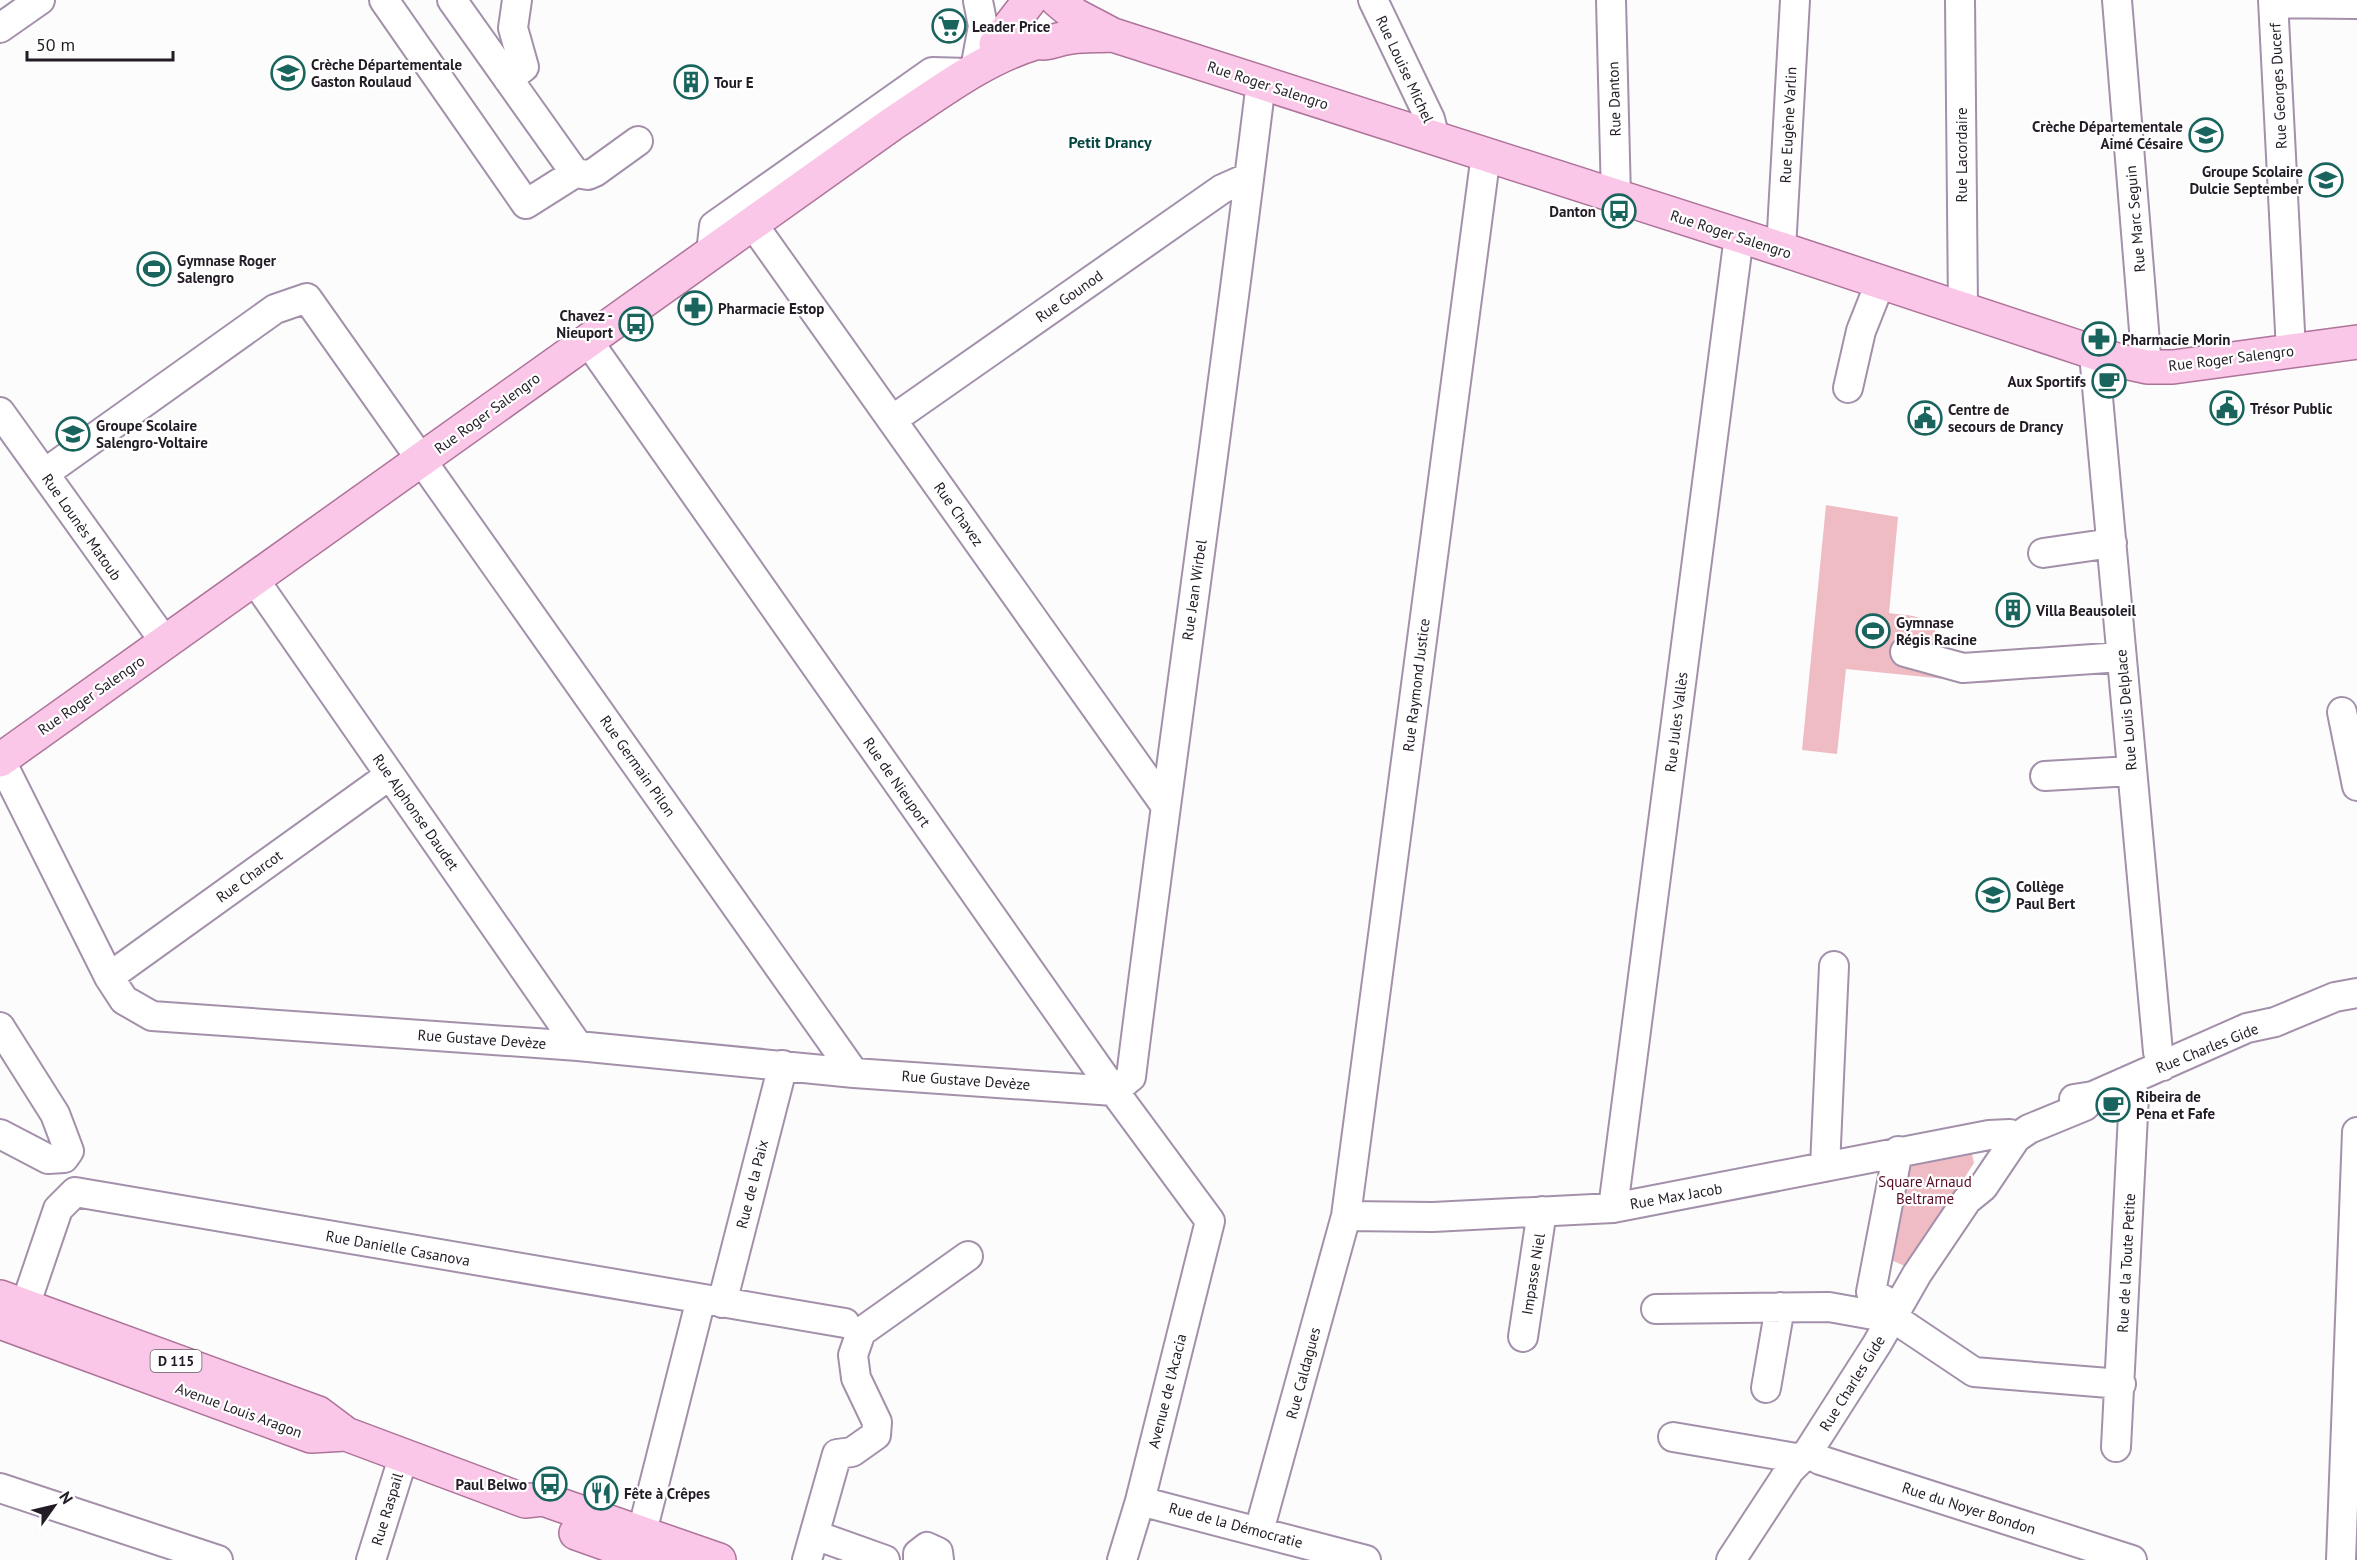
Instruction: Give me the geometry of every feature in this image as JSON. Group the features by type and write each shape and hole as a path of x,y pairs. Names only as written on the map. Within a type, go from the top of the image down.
{"main road":[{"name":"Rue Roger Salengro","path":"0,760 752,223 972,71 1013,49 1026,23 1058,42 1067,17 1113,35 1781,249 2094,354 2147,367 2173,367 2357,342"},
{"name":"Avenue Louis Aragon","path":"8,1308 311,1436 346,1434 403,1458 525,1501 543,1499 640,1552 719,1560"}],"street":[{"path":"0,28 40,0"},
{"path":"384,0 526,204 575,173 588,175 595,172 638,141"},
{"path":"452,0 575,173"},
{"path":"508,79 524,67 513,28 517,0"},
{"path":"977,0 1026,23"},
{"path":"711,253 714,226 932,72 972,71 982,26 977,0"},
{"name":"Rue Louise Michel","path":"1373,0 1430,119 1435,138"},
{"name":"Rue Danton","path":"1611,0 1616,197"},
{"name":"Rue Eugène Varlin","path":"1781,249 1795,0"},
{"name":"Rue Lacordaire","path":"1960,0 1963,309"},
{"name":"Rue Marc Seguin","path":"2117,0 2147,367"},
{"path":"2273,2 2357,4"},
{"name":"Rue Georges Ducerf","path":"2273,2 2291,351"},
{"name":"Rue Jean Wirbel","path":"1114,1091 1131,1077 1261,82"},
{"name":"Rue Raymond Justice","path":"1346,1216 1486,154"},
{"name":"Rue Gounod","path":"892,420 1222,189 1249,177"},
{"name":"Rue Chavez","path":"752,223 1165,805"},
{"name":"Rue Jules Vallès","path":"1613,1208 1739,236"},
{"path":"1848,388 1861,331 1880,283"},
{"name":"Rue Germain Pilon","path":"45,473 275,309 307,298 854,1073"},
{"name":"Rue de Nieuport","path":"588,341 1114,1091 1210,1221"},
{"name":"Rue Louis Delplace","path":"2094,354 2158,1052 2163,1066"},
{"name":"Rue Lounès Matoub","path":"0,412 165,642"},
{"path":"2043,553 2112,543"},
{"name":"Rue Alphonse Daudet","path":"254,579 578,1046"},
{"path":"1905,652 1963,668 2121,657"},
{"path":"2342,712 2357,786"},
{"name":"Rue Gustave Devèze","path":"0,760 109,977 124,1000 152,1016 578,1046 854,1073 1114,1091"},
{"path":"2045,776 2131,771"},
{"name":"Rue Charcot","path":"109,977 390,774"},
{"path":"1825,1167 1834,966"},
{"name":"Rue Charles Gide","path":"1731,1560 1790,1470 1805,1456 1967,1200 1972,1179 2026,1117 2081,1096 2093,1096 2247,1028 2275,1022 2335,997 2357,993"},
{"path":"0,1027 56,1114 69,1151 64,1158 48,1159 0,1134"},
{"name":"Rue de la Paix","path":"640,1552 783,1065"},
{"name":"Rue de la Toute Petite","path":"2116,1447 2134,1095 2129,1080"},
{"path":"2341,1560 2357,1132"},
{"name":"Rue Max Jacob","path":"1346,1216 1434,1217 1613,1208 1898,1151 2008,1136"},
{"path":"1898,1151 1871,1292 1892,1317 1974,1372 2121,1384"},
{"name":"Rue Danielle Casanova","path":"8,1308 58,1209 75,1192 845,1323"},
{"name":"Impasse Niel","path":"1523,1337 1542,1211"},
{"name":"Rue Caldagues","path":"1259,1531 1346,1216"},
{"name":"Avenue de l'Acacia","path":"1122,1560 1140,1501 1210,1221"},
{"path":"885,1560 811,1548 837,1454 852,1452 876,1435 877,1422 856,1378 853,1355 861,1332 968,1256"},
{"path":"1766,1388 1780,1307"},
{"path":"1656,1309 1829,1307 1892,1317"},
{"name":"Rue du Noyer Bondon","path":"1673,1437 1820,1460 2132,1560"},
{"name":"Rue Raspail","path":"371,1560 403,1458"},
{"path":"0,1488 218,1560"},
{"name":"Rue de la Démocratie","path":"1140,1501 1366,1560"},
{"path":"918,1560 918,1554 927,1547 938,1551 939,1560"}],"green space":[{"name":"Gymnase Régis Racine","path":"1826,505 1898,517 1889,613 1926,621 1933,628 1943,646 1952,653 2112,671 1985,683 1846,669 1837,754 1802,750"},
{"name":"Square Arnaud Beltrame","path":"1971,1150 1974,1163 1907,1267 1884,1257 1902,1165"}],"place":[{"name":"Leader Price","path":"949,26"},
{"name":"Crèche Départementale Gaston Roulaud","path":"288,73"},
{"name":"Tour E","path":"691,82"},
{"name":"Crèche Départementale Aimé Césaire","path":"2206,135"},
{"name":"Groupe Scolaire Dulcie September","path":"2326,180"},
{"name":"Danton","path":"1619,211"},
{"name":"Gymnase Roger Salengro","path":"154,269"},
{"name":"Pharmacie Estop","path":"695,308"},
{"name":"Chavez - Nieuport","path":"636,324"},
{"name":"Pharmacie Morin","path":"2099,339"},
{"name":"Aux Sportifs","path":"2109,381"},
{"name":"Trésor Public","path":"2227,408"},
{"name":"Centre de secours de Drancy","path":"1925,418"},
{"name":"Groupe Scolaire Salengro-Voltaire","path":"73,434"},
{"name":"Villa Beausoleil","path":"2013,610"},
{"name":"Gymnase Régis Racine","path":"1873,631"},
{"name":"Collège Paul Bert","path":"1993,895"},
{"name":"Ribeira de Pena et Fafe","path":"2113,1105"},
{"name":"Paul Belwo","path":"550,1484"},
{"name":"Fête à Crêpes","path":"601,1493"}],"district":[{"name":"Petit Drancy","path":"1110,142"}]}
